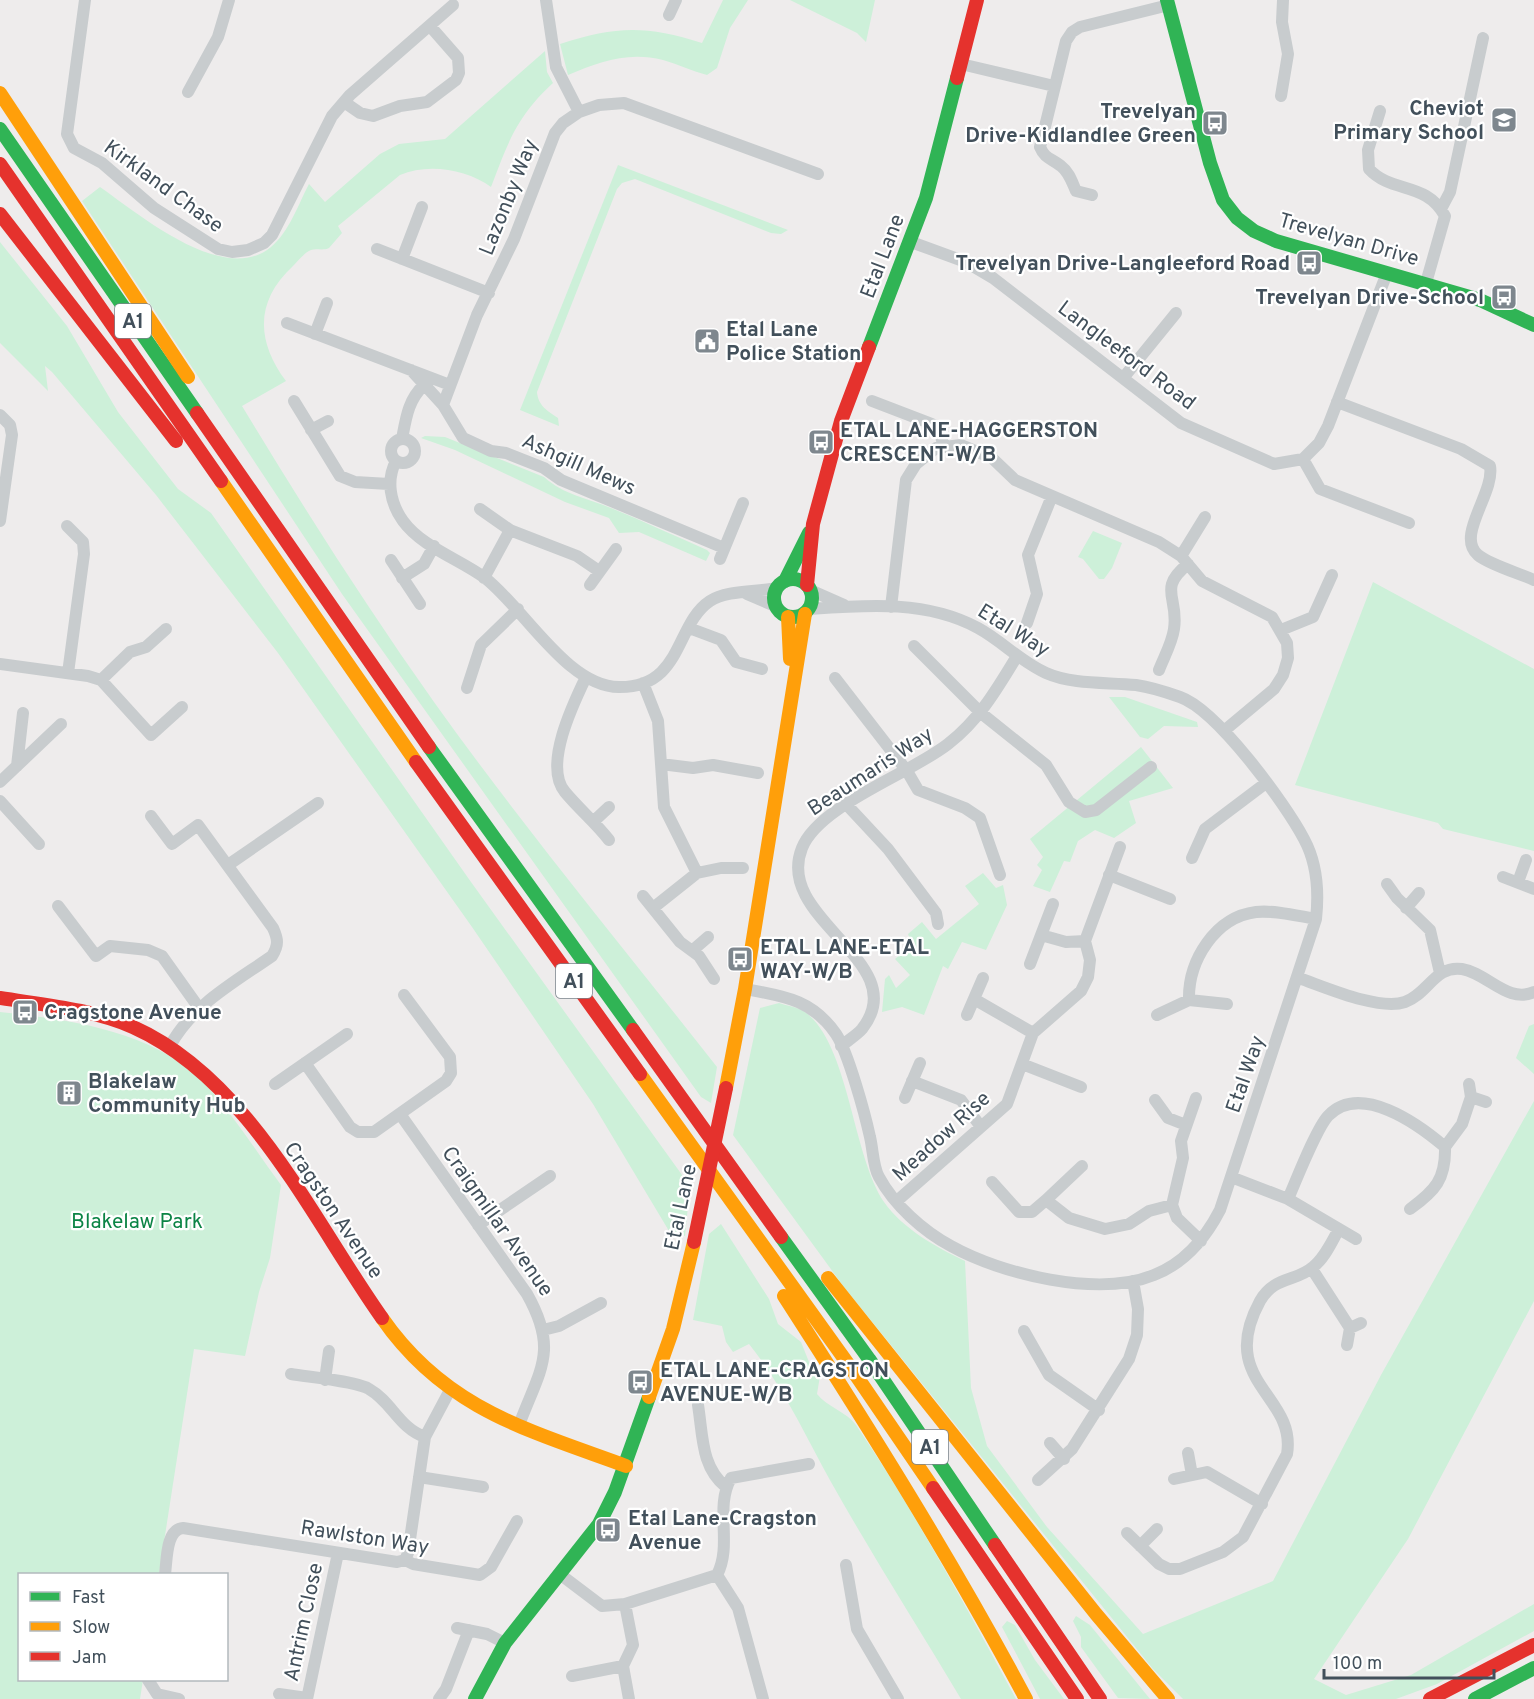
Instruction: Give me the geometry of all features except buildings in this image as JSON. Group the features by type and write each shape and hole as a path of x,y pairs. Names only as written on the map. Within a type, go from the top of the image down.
{"main road":[{"name":"Etal Lane","path":"781,585 813,524 852,387 911,242 935,168 977,0"},
{"name":"Trevelyan Drive","path":"1168,2 1210,163 1223,200 1237,218 1254,231 1276,241 1479,300 1534,325"},
{"path":"0,93 135,293 223,433 265,513"},
{"name":"A1","path":"0,129 425,741 895,1397 1100,1699"},
{"name":"A1","path":"0,164 252,529 956,1519 1077,1699"},
{"path":"0,214 182,450 252,529"},
{"name":"Etal Lane","path":"809,588 813,524"},
{"path":"797,579 809,588 812,600 807,611 788,617 775,606 781,585 797,579"},
{"name":"Etal Lane","path":"475,1699 483,1692 505,1643 599,1524 626,1466 673,1329 694,1242 745,989 792,690 807,611"},
{"name":"Etal Lane","path":"788,617 792,690"},
{"name":"Cragston Avenue","path":"0,998 91,1014 133,1027 170,1046 214,1081 260,1138 391,1331 414,1359 450,1390 473,1405 626,1466"},
{"name":"A1","path":"754,1198 809,1255 1096,1614 1168,1699"},
{"name":"A1","path":"737,1208 789,1305 890,1460 975,1604 1026,1699"},
{"path":"1430,1699 1534,1645"},
{"path":"1475,1699 1534,1668"}],"street":[{"name":"Kirkland Chase","path":"85,0 81,12 67,134 74,148 107,167 154,208 218,249 240,252 264,243 277,228 323,130 344,102 453,5"},
{"path":"188,92 218,37 230,0"},
{"path":"546,0 556,67 579,112"},
{"path":"669,15 676,0"},
{"path":"1281,96 1287,54 1282,22 1283,0"},
{"path":"1092,195 1076,191 1061,166 1045,158 1040,147 1066,41 1080,27 1168,2"},
{"path":"344,102 366,116 373,116 400,106 427,102 456,80 459,74 458,58 430,26"},
{"path":"1441,209 1450,192 1483,38"},
{"path":"961,64 1054,86"},
{"name":"Lazonby Way","path":"443,405 514,239 547,148 563,123 579,112 599,105 624,103 818,174"},
{"path":"1380,111 1368,150 1369,169 1382,179 1423,193 1438,203 1445,216 1426,284"},
{"path":"402,259 422,207"},
{"name":"Langleeford Road","path":"911,242 966,262 993,278 1181,423 1278,466 1303,459"},
{"path":"377,249 489,293"},
{"path":"1387,273 1319,443 1303,459 1320,489 1409,523"},
{"path":"315,334 327,303"},
{"path":"1124,377 1176,313"},
{"name":"Ashgill Mews","path":"287,324 450,386"},
{"name":"Ashgill Mews","path":"411,370 443,405 463,438 491,451 506,453 544,468 561,480 722,554 743,503"},
{"path":"402,439 407,412 415,393 424,385"},
{"path":"294,401 340,476 355,482 389,484"},
{"path":"872,401 932,424 940,433 944,447"},
{"path":"1337,402 1461,449 1490,466 1491,484 1473,525 1471,544 1478,554 1534,580"},
{"path":"0,416 10,425 12,435 0,521"},
{"path":"311,430 328,421"},
{"path":"396,461 404,463 414,455 411,442 402,439 395,442 391,450 396,461 389,484 403,521 434,546 484,578 518,609 568,663 586,677 610,687 643,683 655,676 673,659 701,608 718,596 746,594 781,585"},
{"path":"891,607 906,480 916,464 936,448 961,445 992,458 1016,480 1142,534 1184,560 1202,581 1255,606 1272,617 1287,643 1288,658 1283,675 1274,689 1225,730"},
{"path":"1027,623 1037,594 1028,555 1052,496"},
{"path":"480,509 510,530 577,556 599,572"},
{"path":"1159,670 1174,632 1176,616 1170,585 1205,517"},
{"path":"67,526 83,542 84,554 68,673"},
{"path":"484,578 510,530"},
{"path":"402,578 424,564 434,546"},
{"path":"590,585 616,549"},
{"path":"391,560 420,604"},
{"path":"1281,630 1301,624 1313,617 1332,575"},
{"name":"Etal Way","path":"809,588 846,606"},
{"path":"746,594 775,606"},
{"name":"Etal Way","path":"745,989 807,1004 836,1034 868,1126 878,1176 914,1220 951,1246 1030,1276 1059,1281 1100,1283 1133,1281 1172,1267 1201,1241 1220,1210 1299,978 1316,919 1317,888 1305,840 1266,783 1225,730 1205,710 1182,697 1138,686 1089,683 1047,674 980,629 954,616 921,608 846,606 807,611"},
{"path":"467,688 481,645 518,609"},
{"path":"101,680 130,652 146,647 166,628"},
{"path":"689,628 721,640 736,662 762,669"},
{"path":"914,646 981,713 1046,765 1069,802 1085,812 1096,810 1151,767"},
{"name":"Beaumaris Way","path":"841,1046 862,1029 874,1005 872,979 803,894 797,876 801,849 811,832 831,814 874,786 907,771 946,746 970,726 981,713 1017,656"},
{"path":"0,664 101,680 151,735 182,707"},
{"path":"586,677 563,735 557,778 565,792 609,840"},
{"path":"835,678 907,771 918,790 965,808 980,819 1000,875"},
{"path":"643,683 658,721 664,807 697,873"},
{"path":"16,766 24,713"},
{"path":"0,782 61,724"},
{"path":"661,764 693,768 713,765 758,773"},
{"path":"1192,858 1205,829 1266,783"},
{"path":"0,801 39,844"},
{"path":"228,865 318,803"},
{"path":"847,805 888,849 936,913 938,924"},
{"path":"594,821 609,807"},
{"path":"151,816 172,844 198,825 273,928 278,940 277,948 272,956 199,1008 188,1019 170,1046"},
{"name":"Meadow Rise","path":"898,1200 1007,1104 1033,1033 1081,991 1088,977 1090,960 1085,941 1120,847"},
{"path":"1518,882 1526,860"},
{"path":"653,908 697,873 721,868 743,868"},
{"path":"1109,875 1170,899"},
{"path":"1503,876 1534,889"},
{"path":"1387,885 1406,908 1430,930 1440,972"},
{"path":"1406,908 1419,893"},
{"path":"643,896 680,942 699,956 714,980"},
{"path":"1030,964 1053,904"},
{"path":"58,906 96,956 110,946 148,950 162,956 199,1008"},
{"path":"1189,1000 1189,982 1200,954 1215,933 1237,917 1257,912 1316,919"},
{"path":"1041,935 1066,942 1085,941"},
{"path":"693,950 708,937"},
{"path":"1299,978 1385,1005 1413,998 1440,972 1462,969 1477,973 1513,993 1533,996"},
{"path":"967,1015 983,978"},
{"path":"305,1064 350,1127 358,1132 374,1132 400,1114 446,1081 452,1065 450,1057 404,994"},
{"path":"974,999 1033,1033"},
{"path":"1157,1015 1189,1000 1227,1004"},
{"path":"275,1084 347,1034"},
{"path":"905,1098 920,1063"},
{"path":"1022,1064 1082,1087"},
{"path":"912,1081 961,1100 981,1127"},
{"path":"1410,1209 1430,1194 1442,1176 1445,1147 1462,1124 1470,1090 1486,1102"},
{"path":"1196,1098 1181,1141 1184,1158 1172,1205 1177,1218 1201,1241"},
{"path":"1155,1100 1168,1118 1186,1125"},
{"path":"1288,1199 1327,1118 1340,1106 1356,1103 1401,1113 1445,1147"},
{"name":"Craigmillar Avenue","path":"400,1114 527,1294 543,1330 546,1343 544,1359 519,1425"},
{"path":"992,1182 1019,1212 1032,1212 1082,1166"},
{"path":"478,1225 550,1176"},
{"path":"1231,1177 1288,1199 1356,1239"},
{"path":"1046,1200 1069,1218 1105,1228 1129,1224 1149,1211 1172,1205"},
{"path":"1127,1533 1159,1564 1169,1569 1180,1569 1234,1546 1262,1504 1287,1454 1290,1440 1285,1425 1245,1354 1252,1322 1260,1300 1271,1287 1312,1269 1339,1229"},
{"path":"1312,1269 1350,1328 1347,1345"},
{"path":"1038,1480 1064,1459 1099,1410 1130,1359 1137,1335 1138,1309 1133,1281"},
{"path":"543,1330 559,1326 601,1303"},
{"path":"1350,1328 1362,1323"},
{"path":"1024,1331 1049,1375 1099,1410"},
{"path":"325,1380 329,1351"},
{"path":"291,1374 367,1387 375,1392 401,1423 413,1433 425,1437"},
{"path":"405,1560 425,1437 450,1390"},
{"path":"698,1406 706,1458 712,1476 726,1487"},
{"path":"1050,1443 1064,1459"},
{"path":"1188,1453 1192,1475"},
{"path":"561,1575 602,1606 625,1604 717,1575 724,1561 723,1499 731,1478 809,1464"},
{"path":"1174,1479 1207,1472 1262,1504"},
{"path":"419,1477 483,1487"},
{"name":"Rawlston Way","path":"165,1573 172,1533 177,1528 397,1562 405,1560 413,1564 480,1575 491,1567 517,1521"},
{"path":"1140,1546 1157,1529"},
{"name":"Antrim Close","path":"279,1694 307,1699 338,1553"},
{"path":"846,1565 856,1629 898,1699"},
{"path":"717,1575 738,1608 763,1699"},
{"path":"625,1604 633,1646 623,1666 629,1699"},
{"path":"439,1699 446,1689 463,1629 486,1634 505,1643"},
{"path":"572,1676 623,1666"},
{"path":"149,1681 157,1694 179,1699"}],"green space":[{"path":"723,0 748,0 730,28 717,68 707,75 663,60 626,57 602,62 568,75 560,44 598,34 631,30 664,33 702,43"},
{"path":"790,0 875,0 866,42 857,33"},
{"path":"545,51 547,72 553,83 540,95 522,119 508,144 491,187 470,176 447,170 423,169 400,175 338,226 342,233 329,248 309,251 281,279 266,307 264,322 269,351 286,381 242,406 335,556 434,702 538,841 717,1067 711,1103 701,1097 342,594 82,201 100,187 159,229 183,242 207,253 230,258 252,257 271,247 283,234 309,184 325,202 380,154 399,144 445,139"},
{"path":"618,165 788,230 781,234 771,233 635,179 622,183 617,189 537,392 541,405 558,418 559,426 520,410"},
{"path":"0,242 67,326 118,412 178,489 211,513 471,882 690,1186 685,1236 669,1231 593,1104 472,927 278,653 156,495 52,372 45,366 48,391 0,343"},
{"path":"425,436 445,437 544,477 568,492 635,518 710,553 706,561 639,532 619,533 609,518 565,502 455,450 421,438"},
{"path":"1093,531 1122,543 1112,568 1104,579 1099,579 1083,559 1078,557"},
{"path":"1373,582 1534,669 1534,851 1443,829 1438,823 1295,785"},
{"path":"1109,697 1125,697 1197,722 1198,727 1164,726 1148,739 1140,737"},
{"path":"1141,747 1173,788 1129,801 1136,823 1114,838 1095,830 1078,841 1070,862 1064,861 1050,892 1033,886 1042,870 1037,865 1043,857 1030,839"},
{"path":"983,873 996,888 1003,885 1007,905 986,950 962,942 948,969 943,966 924,1015 902,1007 882,1012 885,979 889,975 896,988 910,975 895,959 912,944 908,934 922,922 936,939 979,904 965,886"},
{"path":"779,1003 805,1012 820,1027 841,1074 864,1157 884,1202 910,1229 965,1261 971,1388 987,1446 1047,1527 1143,1634 1273,1581 1381,1375 1534,1101 1534,1301 1408,1539 1314,1679 1346,1695 1411,1675 1534,1604 1534,1631 1437,1684 1396,1699 1183,1699 1153,1669 844,1287 733,1135 760,1008"},
{"name":"Blakelaw Park","path":"0,1012 54,1019 109,1031 135,1039 183,1065 215,1095 281,1185 270,1258 259,1292 245,1356 194,1349 159,1573 18,1573 18,1681 143,1681 140,1699 0,1699"},
{"path":"1534,1024 1534,1074 1516,1058 1529,1026"},
{"path":"721,1224 769,1299 778,1324 801,1342 809,1362 820,1376 817,1394 852,1420 899,1492 1016,1699 961,1699 863,1537 783,1394 761,1360 749,1344 733,1352 726,1342 722,1326 693,1320 709,1234"},
{"path":"1076,1616 1090,1625 1150,1699 1118,1698 1081,1647 1081,1637 1073,1621"},
{"path":"1007,1621 1015,1625 1035,1660 1064,1699 1040,1699 1002,1627"}],"traffic: fast":[{"path":"1167,0 1210,163 1223,200 1237,218 1254,231 1276,241 1480,300 1534,325"},
{"path":"869,347 926,198 957,78"},
{"path":"0,129 197,413"},
{"path":"785,581 809,533"},
{"path":"793,579 807,584 812,598 807,612 793,617 779,612 774,598 779,584 793,579"},
{"path":"429,747 633,1030"},
{"path":"781,1237 869,1359 995,1545"},
{"path":"475,1699 505,1643 599,1524 615,1492 649,1397"},
{"path":"1475,1699 1534,1668"}],"traffic: slow":[{"path":"0,93 188,377"},
{"path":"221,481 416,762"},
{"path":"726,1088 745,989 805,614"},
{"path":"788,617 790,659"},
{"path":"640,1074 851,1368 933,1488"},
{"path":"649,1397 673,1329 694,1242"},
{"path":"828,1278 1096,1614 1168,1699"},
{"path":"784,1296 909,1495 1026,1699"},
{"path":"382,1318 407,1349 433,1374 461,1395 491,1413 522,1427 626,1466"}],"traffic: jam":[{"path":"957,78 977,0"},
{"path":"0,164 221,481"},
{"path":"0,214 176,441"},
{"path":"807,585 813,524 841,421 869,347"},
{"path":"197,413 429,747"},
{"path":"416,762 640,1074"},
{"path":"0,998 85,1012 133,1027 174,1050 211,1080 275,1155 382,1318"},
{"path":"633,1030 781,1237"},
{"path":"694,1242 726,1088"},
{"path":"933,1488 1077,1699"},
{"path":"995,1545 1100,1699"},
{"path":"1430,1699 1534,1645"}],"place":[{"name":"Cheviot Primary School","path":"1504,120"},
{"name":"Trevelyan Drive-Kidlandlee Green","path":"1215,123"},
{"name":"Trevelyan Drive-Langleeford Road","path":"1309,263"},
{"name":"Trevelyan Drive-School","path":"1504,297"},
{"name":"Etal Lane Police Station","path":"707,341"},
{"name":"ETAL LANE-HAGGERSTON CRESCENT-W/B","path":"821,442"},
{"name":"ETAL LANE-ETAL WAY-W/B","path":"740,959"},
{"name":"Cragstone Avenue","path":"25,1012"},
{"name":"Blakelaw Community Hub","path":"69,1093"},
{"name":"ETAL LANE-CRAGSTON AVENUE-W/B","path":"640,1382"},
{"name":"Etal Lane-Cragston Avenue","path":"608,1530"}]}
